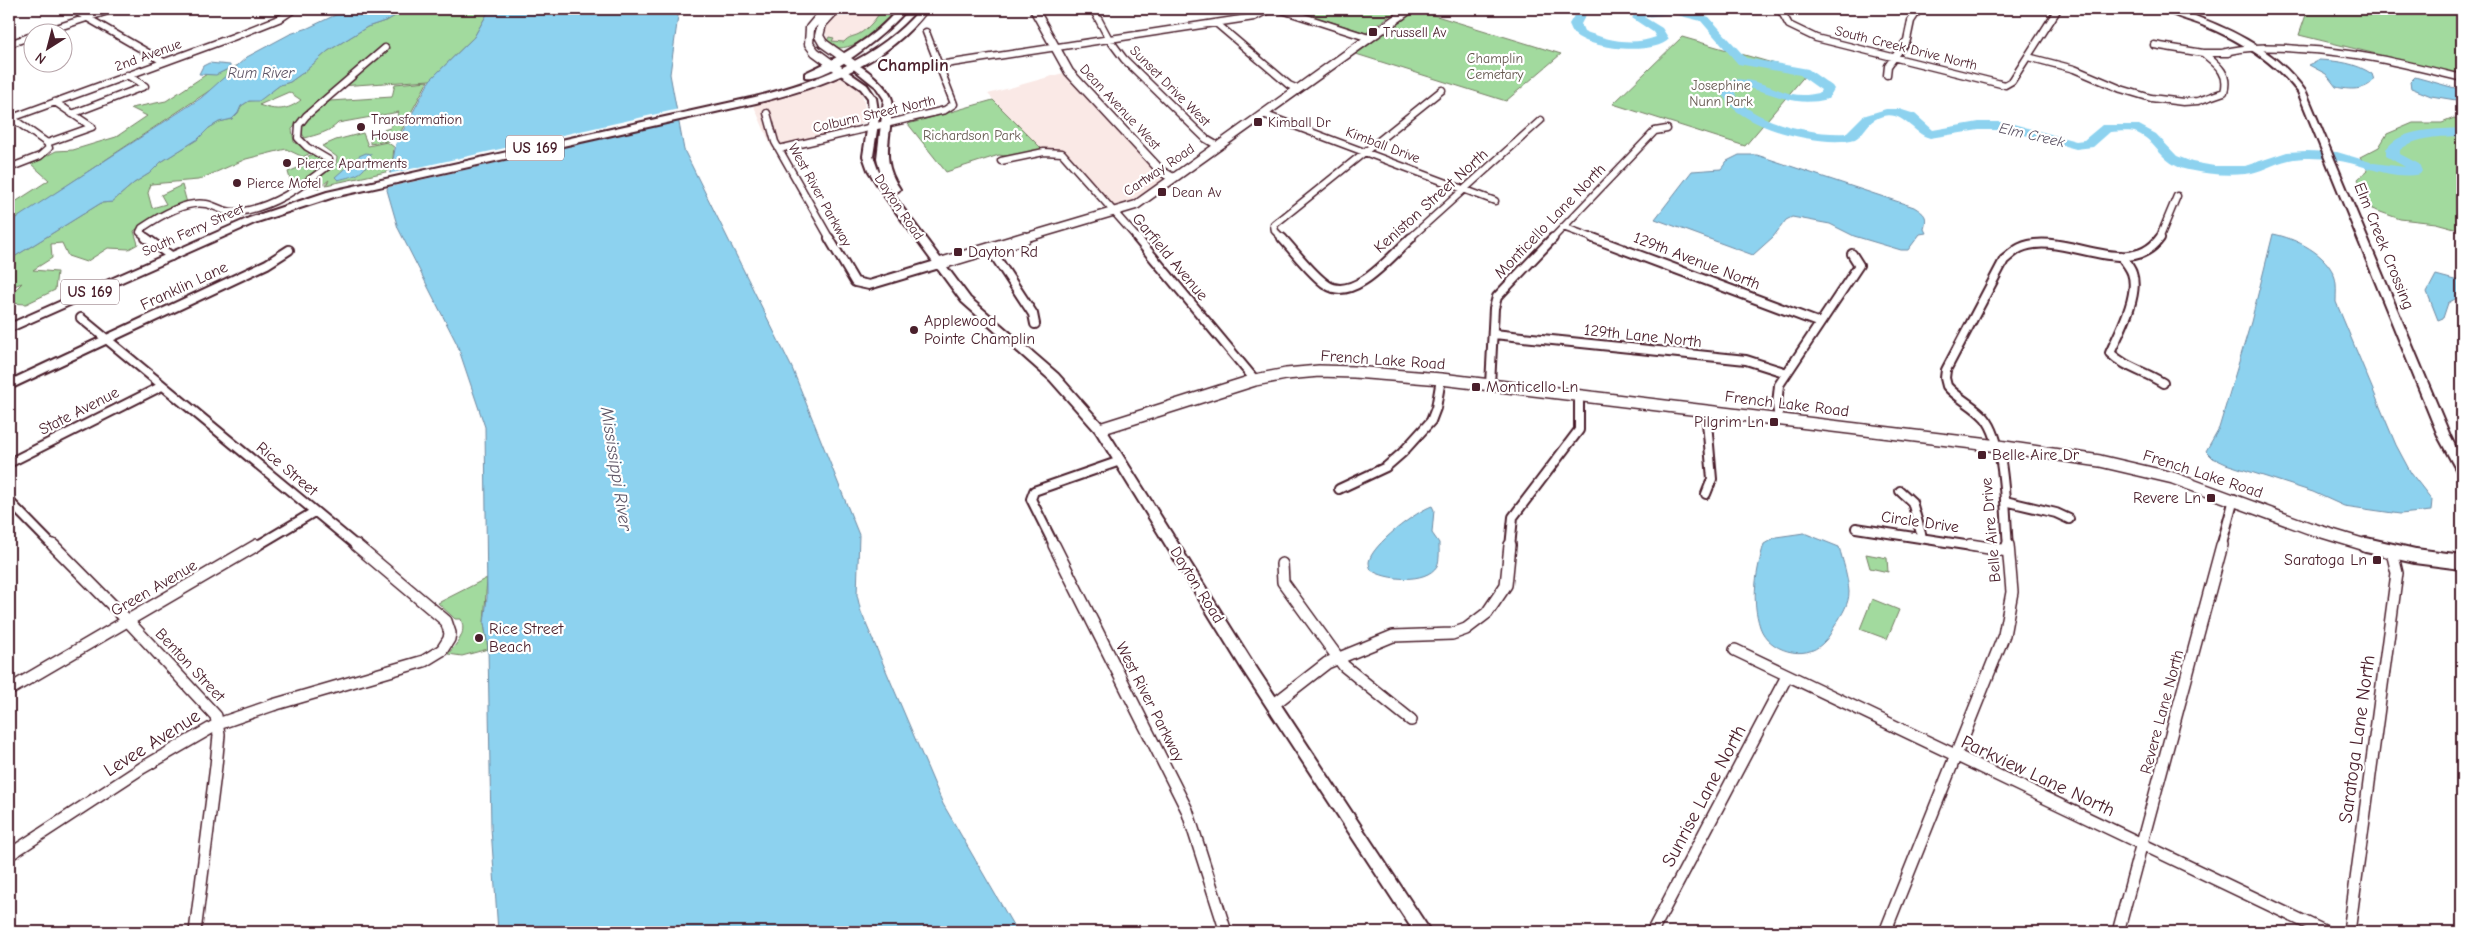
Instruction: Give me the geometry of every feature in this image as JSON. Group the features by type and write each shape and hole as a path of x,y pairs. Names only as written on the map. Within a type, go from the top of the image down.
{"highway":[{"name":"US 169","path":"689,113 766,91 832,64 844,58 882,31 903,9"},
{"name":"US 169","path":"689,113 776,94 841,71 854,65 899,36 924,9"},
{"name":"South Ferry Street","path":"9,328 291,205 382,182 689,113"}],"main road":[{"name":"Elm Creek Crossing","path":"2167,9 2214,28 2255,49 2280,66 2299,86 2326,144 2445,438 2462,470"},
{"name":"Dayton Road","path":"854,65 885,92 888,104 882,152 884,168 939,264"},
{"name":"Dayton Road","path":"841,71 860,83 870,93 875,108 868,156 873,170 966,300 1054,377 1100,429 1273,705 1423,932"}],"street":[{"path":"72,9 164,62"},
{"path":"72,23 114,9"},
{"name":"2nd Avenue","path":"10,117 274,21 293,9"},
{"path":"826,9 810,28 808,41 815,52 841,71"},
{"path":"836,9 822,24 819,36 823,43 854,65"},
{"name":"Dean Avenue West","path":"1034,9 1055,48 1077,82 1161,171 1173,178"},
{"name":"Sunset Drive West","path":"1094,9 1109,39 1132,68 1206,139 1218,146"},
{"path":"926,32 939,65 1254,17 1270,9"},
{"path":"1280,9 1369,38"},
{"name":"Cartway Road","path":"859,285 869,285 991,250 1136,205 1410,9"},
{"name":"South Creek Drive North","path":"1780,9 1789,25 1806,35 1844,46 1896,56 1989,82 2008,84 2028,56"},
{"path":"1887,75 1888,66 1907,40 1911,21 1919,9"},
{"path":"2058,9 2028,56 2079,70 2130,91 2171,101 2210,100 2224,92 2228,79 2203,53"},
{"path":"1216,23 1289,85 1298,89"},
{"path":"9,44 22,39"},
{"path":"2154,46 2203,53 2243,53 2255,49 2303,48 2352,53 2462,78"},
{"path":"171,256 143,236 140,232 142,228 194,204 208,204 228,213 249,210 292,193 328,166 329,160 299,141 296,134 297,127 306,116 385,48"},
{"name":"Colburn Street North","path":"779,150 945,110 954,104 939,65"},
{"path":"72,114 145,86 127,75"},
{"path":"1365,152 1442,90"},
{"path":"47,143 92,127 54,102"},
{"name":"West River Parkway","path":"767,113 772,136 798,186 852,279 859,285"},
{"name":"Kimball Drive","path":"1263,114 1495,200"},
{"path":"9,168 40,156 49,148 47,143 10,117"},
{"name":"Keniston Street North","path":"1365,152 1274,225 1275,231 1313,272 1326,285 1336,290 1346,290 1358,286 1540,120"},
{"name":"Monticello Lane North","path":"1490,385 1494,308 1497,297 1655,131 1667,129"},
{"path":"1001,161 1044,152 1062,153"},
{"name":"Garfield Avenue","path":"1062,153 1255,380"},
{"path":"2163,383 2146,372 2122,364 2110,353 2132,297 2134,286 2132,274 2121,256 2146,252 2155,247 2177,196"},
{"name":"129th Avenue North","path":"1563,227 1820,323"},
{"name":"Belle Aire Drive","path":"1885,932 2004,635 2012,592 1998,446 1985,417 1951,391 1944,378 1946,370 2004,260 2018,248 2042,244 2121,256"},
{"name":"Franklin Lane","path":"9,385 267,264 286,254 289,250"},
{"path":"991,250 1033,314 1035,324"},
{"path":"1779,420 1778,393 1780,385 1859,265 1852,254"},
{"name":"Rice Street","path":"81,318 430,606 449,624 451,632 448,641 440,652"},
{"name":"129th Lane North","path":"1494,334 1746,360 1787,373"},
{"name":"French Lake Road","path":"1100,429 1255,380 1319,371 1440,379 1998,446 2135,468 2173,478 2325,533 2392,552 2462,562"},
{"path":"1339,489 1386,467 1402,453 1431,421 1436,408 1440,379"},
{"name":"State Avenue","path":"9,463 162,386"},
{"path":"1273,705 1327,663 1338,658 1393,636 1452,634 1466,629 1487,613 1506,585 1514,517 1579,430 1579,396"},
{"path":"1706,411 1712,479 1706,494"},
{"name":"West River Parkway","path":"1120,461 1034,492 1031,499 1187,810 1226,932"},
{"path":"1900,491 1912,502 1922,537"},
{"name":"Revere Lane North","path":"2118,932 2234,500"},
{"name":"Benton Street","path":"9,501 128,621 213,711 218,724 219,735 195,932"},
{"path":"2004,501 2056,513 2069,519"},
{"name":"Green Avenue","path":"9,690 314,512"},
{"name":"Circle Drive","path":"1856,528 2008,551"},
{"name":"Saratoga Lane North","path":"2349,932 2397,573 2392,552"},
{"path":"1282,564 1283,582 1338,658 1355,676 1411,720"},
{"name":"Parkview Lane North","path":"1735,650 1786,676 2326,932"},
{"name":"Levee Avenue","path":"9,856 150,764 218,724 265,707 419,664 440,652"},
{"name":"Sunrise Lane North","path":"1652,932 1786,676"}],"shaded area":[{"path":"842,9 896,9 857,44 839,48 827,41 825,28 832,15"},
{"path":"1063,73 1162,176 1162,182 1121,207 1112,206 1067,153 1057,150 1043,150 988,94"},
{"path":"844,78 862,93 866,113 865,122 833,134 772,148 753,104 829,79"}],"green space":[{"path":"407,9 490,9 474,37 430,80 340,86 323,96 292,129 294,142 312,152 303,157 286,149 246,159 198,180 151,184 148,193 152,208 166,204 161,195 182,185 187,203 158,215 134,231 138,244 129,249 108,248 86,262 68,256 62,243 51,244 52,258 33,270 57,272 55,290 26,304 9,303 9,296 22,283 9,288 9,260 101,203 112,202 134,183 150,173 161,162 198,139 209,128 219,122 232,119 238,113 241,106 249,101 259,100 280,85 290,82 328,51 367,27 388,20","holes":["289,92 301,100 281,109 259,105"]},
{"path":"882,9 896,9 878,28 856,44 839,48 827,41 829,37 834,38 832,41 844,42 859,34 872,23"},
{"path":"1291,9 1399,9 1366,33"},
{"path":"2308,9 2462,9 2462,75 2299,35"},
{"name":"Champlin Cemetary","path":"1417,10 1561,54 1506,101 1356,54"},
{"name":"Josephine Nunn Park","path":"1682,37 1807,73 1745,146 1613,104"},
{"path":"239,65 212,89 9,224 9,206 49,180 31,164 56,151 73,150 116,137 147,116 131,108 166,101 207,74 216,74"},
{"path":"428,81 398,137 393,140 370,144 370,134 390,128 399,112 338,123 327,131 305,138 301,132 300,124 330,101 392,97 395,84"},
{"name":"Richardson Park","path":"993,100 1043,150 1011,157 999,155 946,172 908,124"},
{"path":"2454,118 2462,120 2462,230 2436,223 2400,219 2372,209 2358,179 2368,170 2360,157 2379,147 2387,134 2413,123 2442,123"},
{"path":"363,133 368,146 387,142 394,147 392,168 386,172 326,185 329,180 319,188 315,187 315,182 336,164 337,157 322,146"},
{"path":"315,153 326,162 325,164 293,189 288,172 305,165 300,160"},
{"path":"1866,554 1887,558 1888,572 1870,568"},
{"path":"487,578 484,623 488,649 462,656 448,654 462,634 463,624 461,619 455,619 438,603"},
{"path":"1872,599 1899,610 1887,639 1860,629"}],"water":[{"name":"Rum River","path":"348,9 407,9 388,20 367,27 328,51 290,82 280,85 259,101 249,101 241,106 238,113 232,119 219,122 209,128 198,139 161,162 150,173 134,183 112,202 101,203 9,260 9,223 201,98 247,57 290,34 308,28"},
{"name":"Mississippi River","path":"490,9 679,9 670,74 684,150 792,368 859,535 857,595 861,612 943,804 1017,932 498,932 491,828 488,647 484,623 487,598 485,427 457,344 398,228 387,190 396,144 430,80 474,37"},
{"path":"2319,60 2340,62 2360,67 2372,74 2374,80 2361,88 2346,89 2336,87 2326,74 2309,65"},
{"path":"209,63 230,65 230,68 216,75 199,74 203,66"},
{"path":"2415,77 2462,90 2462,101 2431,96 2411,88 2410,82"},
{"path":"366,153 371,154 363,170 350,177 338,180 335,177 359,156"},
{"path":"1739,155 1757,155 1914,207 1925,216 1924,229 1926,233 1920,234 1908,250 1901,250 1854,236 1830,224 1792,217 1786,220 1773,237 1753,255 1655,219 1692,171 1721,169 1727,161"},
{"path":"2273,234 2291,239 2310,248 2331,269 2336,281 2336,302 2396,445 2411,473 2432,500 2431,511 2400,514 2344,506 2313,492 2226,464 2213,458 2206,451 2219,428 2251,322"},
{"path":"2436,275 2462,282 2462,295 2448,303 2443,318 2438,320 2427,292"},
{"path":"1432,506 1434,510 1432,533 1439,543 1439,558 1437,566 1432,572 1415,578 1395,578 1371,570 1369,562 1372,555 1386,538 1416,514"},
{"path":"1804,533 1839,547 1849,592 1845,609 1825,641 1815,649 1797,653 1779,648 1764,635 1757,617 1755,596 1764,544 1776,537"}],"pier":[{"path":"679,109 681,121 385,188 388,174"}],"waterway":[{"name":"Elm Creek","path":"1583,9 1575,24 1579,33 1599,40 1621,45 1653,43 1663,39 1658,30 1638,18 1642,12 1673,11 1705,19 1742,61 1804,72 1828,89 1824,96 1799,99 1757,86 1734,83 1731,86 1729,95 1738,107 1749,114 1790,130 1820,137 1847,137 1853,135 1868,118 1879,114 1899,113 1910,117 1930,134 1979,126 2006,126 2076,145 2088,144 2107,128 2139,129 2151,137 2172,159 2189,166 2214,170 2246,170 2287,156 2306,155 2337,156 2372,167 2409,172 2415,171 2414,167 2393,156 2393,149 2400,143 2426,134 2462,132"}],"place":[{"name":"Trussell Av","path":"1373,32"},
{"name":"Kimball Dr","path":"1258,122"},
{"name":"Transformation House","path":"361,127"},
{"name":"Pierce Apartments","path":"287,163"},
{"name":"Pierce Motel","path":"237,183"},
{"name":"Dean Av","path":"1162,192"},
{"name":"Dayton Rd","path":"958,252"},
{"name":"Applewood Pointe Champlin","path":"914,330"},
{"name":"Monticello Ln","path":"1476,387"},
{"name":"Pilgrim Ln","path":"1774,422"},
{"name":"Belle Aire Dr","path":"1982,455"},
{"name":"Revere Ln","path":"2211,498"},
{"name":"Saratoga Ln","path":"2377,560"},
{"name":"Rice Street Beach","path":"479,638"}],"district":[{"name":"Champlin","path":"913,65"}]}
